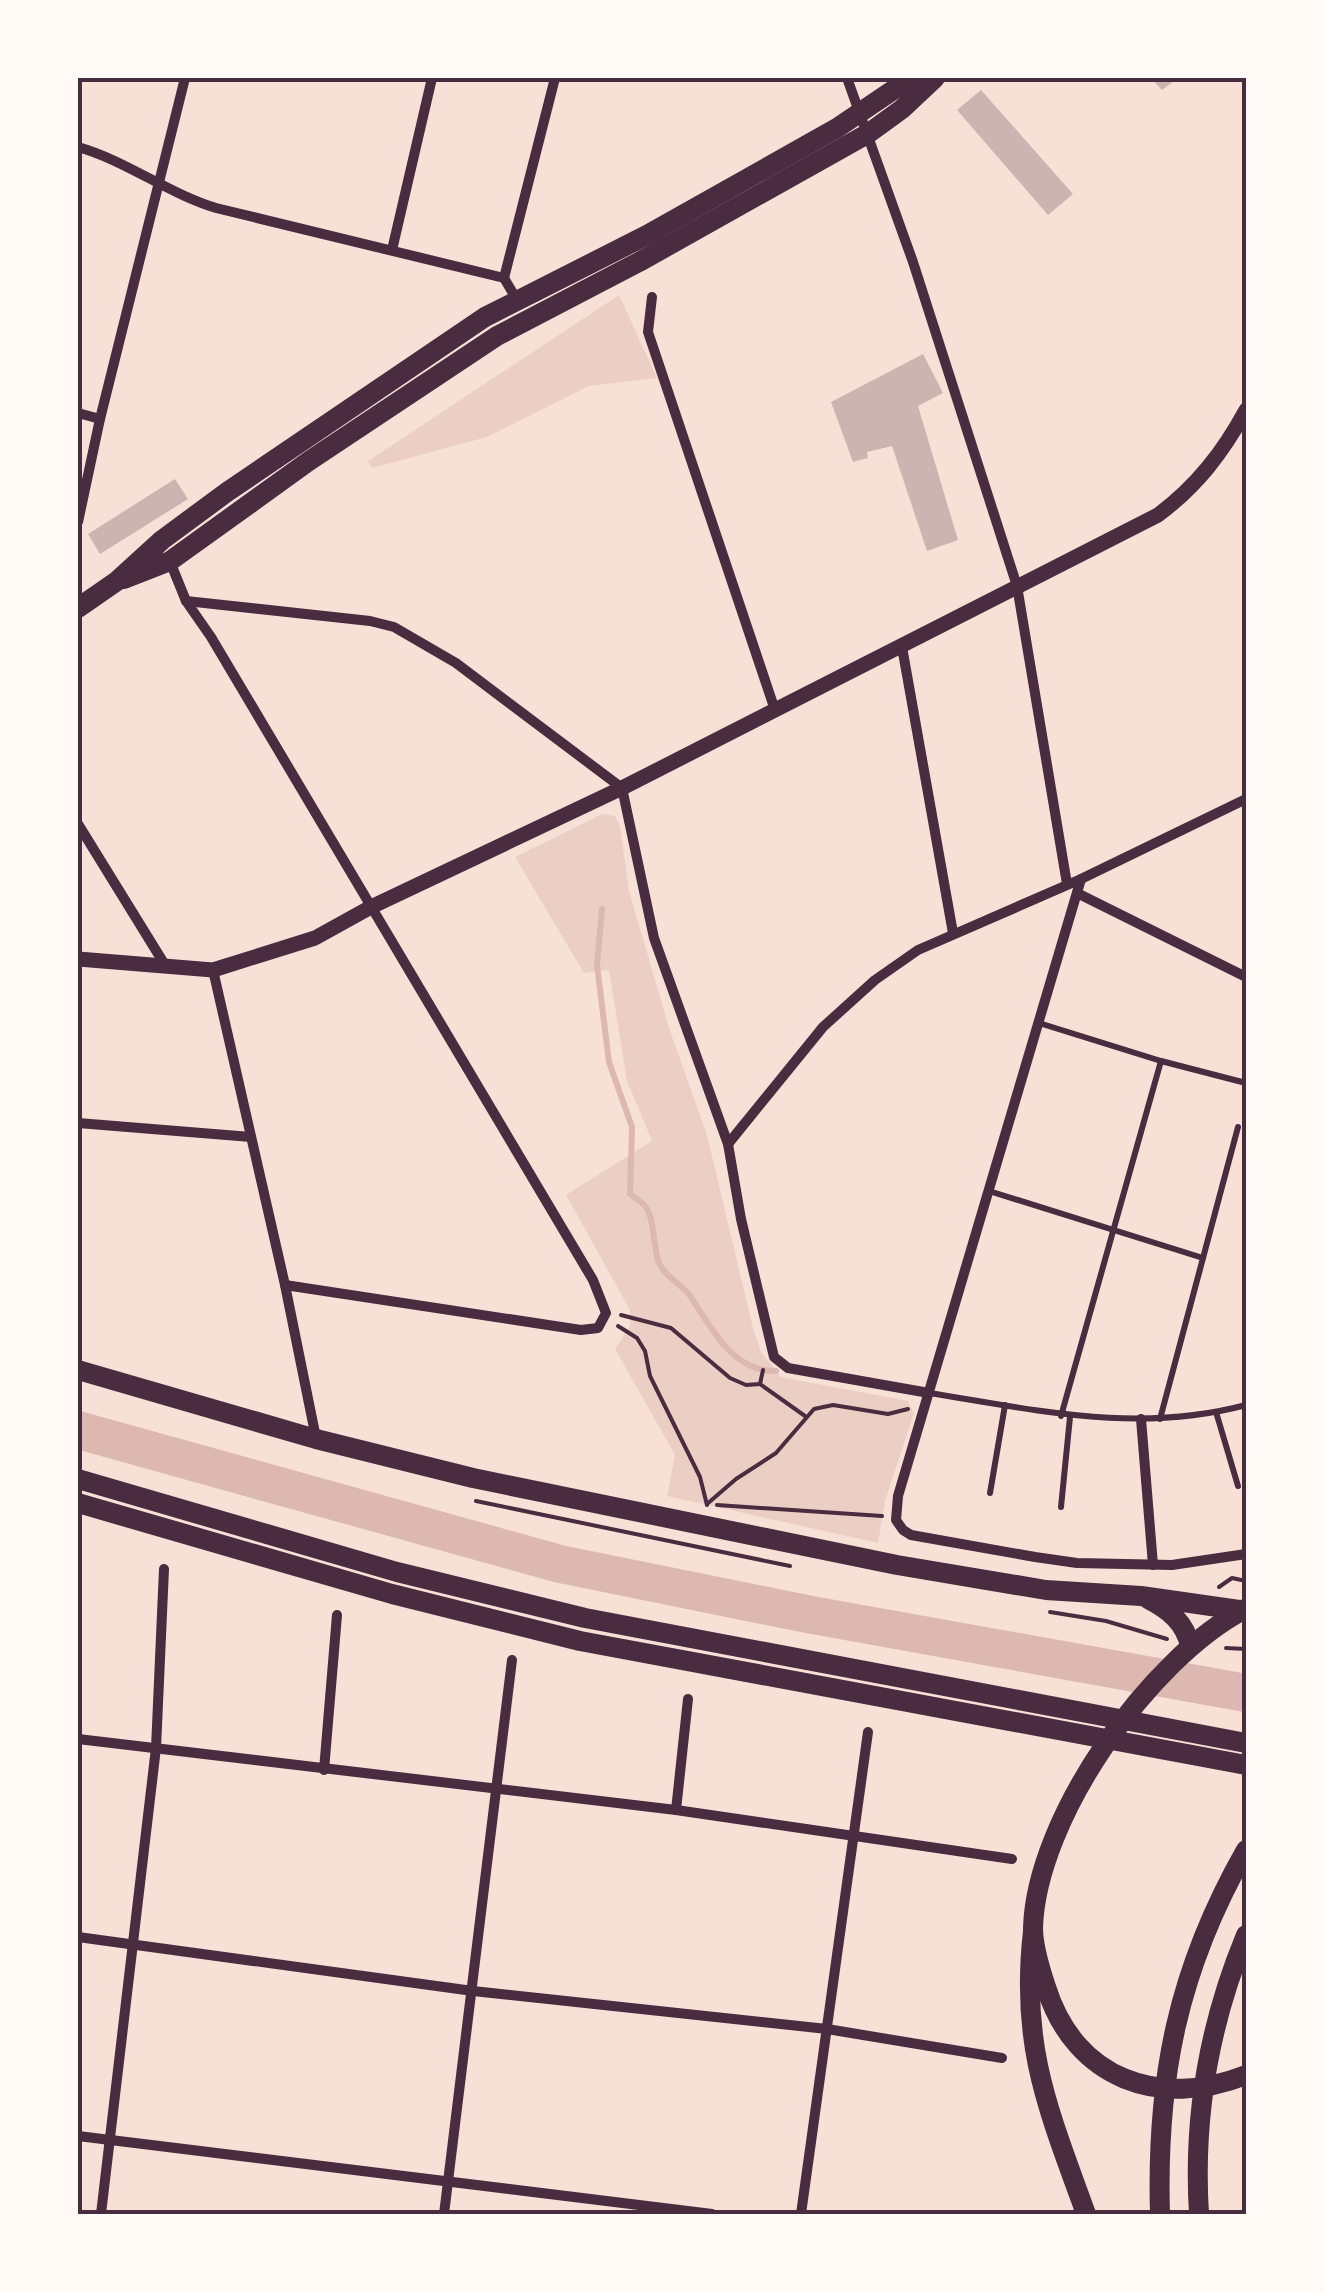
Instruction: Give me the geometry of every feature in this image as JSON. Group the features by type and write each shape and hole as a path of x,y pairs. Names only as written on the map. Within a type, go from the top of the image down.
{"main road":[{"path":"78,608 117,581 162,540 485,317 647,235 860,113 911,78"},
{"path":"117,581 170,561 497,336 639,262 869,133 935,78"},
{"path":"78,1370 316,1439 473,1478 706,1515 897,1565 1046,1590 1142,1596 1245,1610"},
{"path":"78,1479 501,1599 585,1618 1246,1743"},
{"path":"78,1503 513,1625 1246,1765"},
{"path":"1142,1596 1177,1619 1184,1627 1188,1648"},
{"path":"1086,2214 1045,2102 1034,2060 1027,1980 1040,1887 1062,1826 1122,1721 1188,1648 1218,1624 1245,1610"},
{"path":"1160,2214 1161,2107 1173,2033 1203,1940 1246,1850"},
{"path":"1033,1931 1040,1969 1063,2027 1077,2045 1110,2073 1144,2087 1174,2090 1214,2085 1246,2075"},
{"path":"1199,2214 1200,2110 1208,2060 1246,1935"}],"street":[{"path":"78,522 185,78"},
{"path":"392,250 432,78"},
{"path":"504,278 555,78"},
{"path":"847,78 869,133 1016,586 1067,884"},
{"path":"78,147 102,154 186,199 504,278 519,303"},
{"path":"652,297 648,332 775,710"},
{"path":"78,959 212,970 315,938 370,907 622,788 1158,516 1187,494 1214,464 1246,410"},
{"path":"78,412 100,419"},
{"path":"162,540 186,601 593,1280 606,1316 593,1330 557,1328 286,1285"},
{"path":"186,601 394,627 456,663 622,788 654,938 728,1144 741,1219 774,1357 782,1367 928,1398"},
{"path":"902,647 954,933"},
{"path":"728,1144 824,1027 876,980 918,950 1081,879 1246,799"},
{"path":"78,824 165,965"},
{"path":"1081,879 898,1496 897,1521 911,1535 1077,1564 1189,1564 1246,1554"},
{"path":"1077,893 1246,977"},
{"path":"212,970 286,1285 316,1439"},
{"path":"78,1123 250,1137"},
{"path":"1140,1418 1154,1565"},
{"path":"100,2214 156,1748 164,1569"},
{"path":"324,1770 337,1615"},
{"path":"444,2214 512,1660"},
{"path":"676,1810 688,1699"},
{"path":"800,2214 868,1732"},
{"path":"78,1739 676,1810 1012,1859"},
{"path":"78,1936 473,1991 826,2028 1002,2058"},
{"path":"78,2136 712,2214"}],"lane":[{"path":"1039,1023 1161,1062 1246,1082"},
{"path":"1060,1507 1065,1416 1161,1062"},
{"path":"1160,1420 1238,1128"},
{"path":"989,1191 1203,1258"},
{"path":"928,1398 1065,1416 1160,1420 1246,1405"},
{"path":"990,1493 1004,1405"},
{"path":"1216,1412 1238,1486"}],"path":[{"path":"606,1316 653,1321 671,1328 730,1378 746,1384 760,1381 805,1416"},
{"path":"606,1316 637,1338 646,1351 656,1391 705,1489 706,1515"},
{"path":"706,1515 786,1444 805,1416 826,1406 888,1414 928,1398"},
{"path":"706,1515 897,1521"}],"shaded area":[{"path":"619,295 657,378 589,386 487,437 372,468 368,461"},
{"path":"602,814 615,816 620,826 629,891 669,1028 707,1135 761,1352 781,1377 908,1401 914,1413 885,1501 878,1543 667,1496 675,1455 615,1349 630,1326 630,1310 566,1195 652,1141 627,1081 609,970 584,973 515,857"}],"building":[{"path":"1151,78 1178,78 1162,90"},
{"path":"981,90 1073,194 1048,215 957,110"},
{"path":"923,354 943,393 918,406 958,540 927,551 892,446 867,452 868,458 853,462 831,402"},
{"path":"175,479 188,499 100,554 88,534"}],"waterway":[{"path":"602,909 597,965 609,1062 632,1127 630,1194 650,1215 662,1268 687,1292 725,1346 748,1364 776,1371"},
{"path":"78,1430 560,1564 812,1615 1246,1693"}]}
